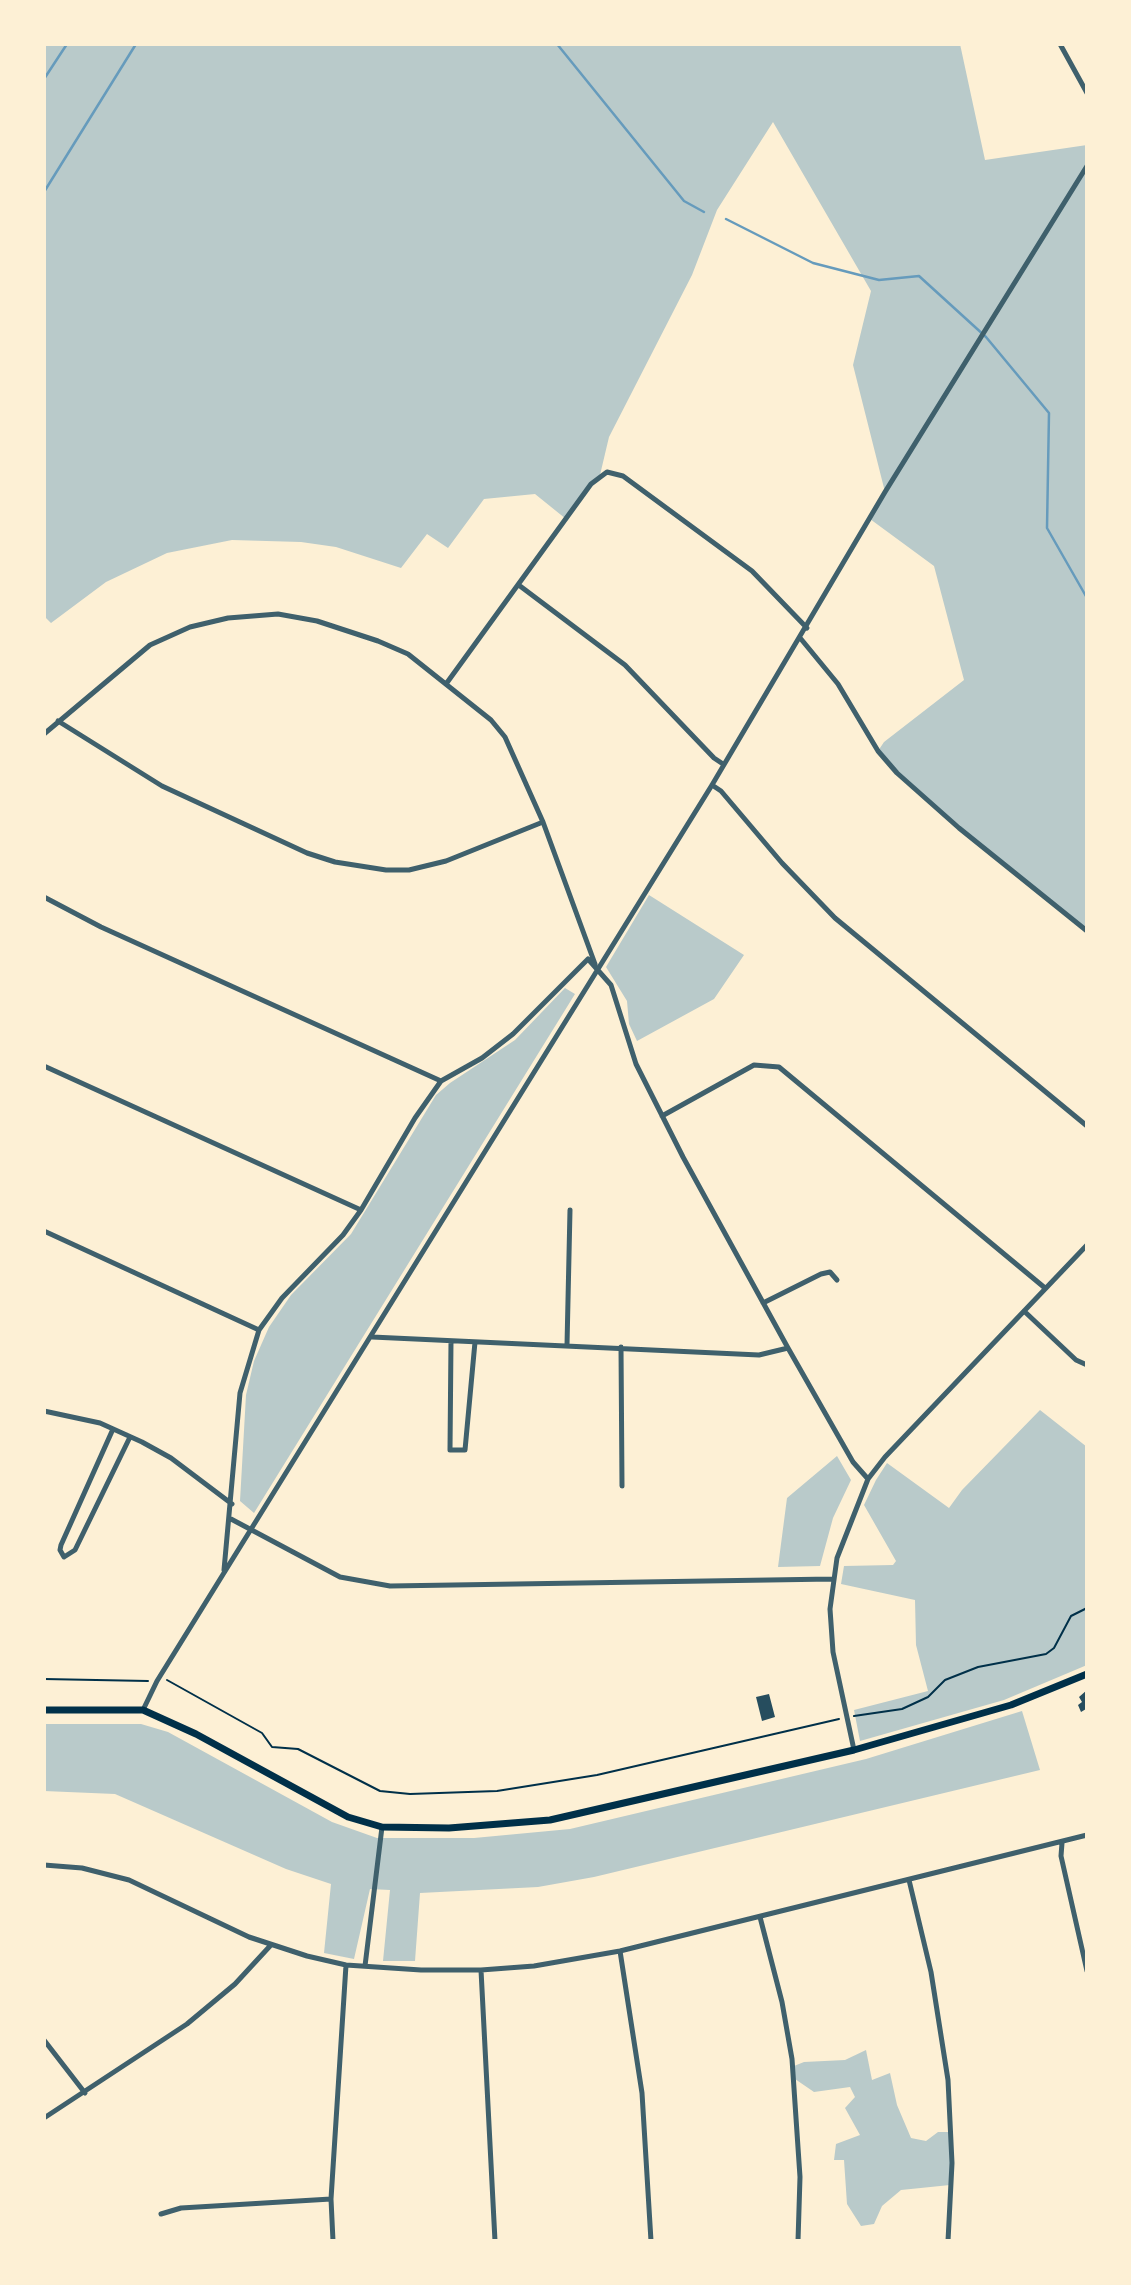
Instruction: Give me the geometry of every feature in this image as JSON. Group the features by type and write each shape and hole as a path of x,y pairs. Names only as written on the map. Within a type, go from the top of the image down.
{"main road":[{"path":"44,1710 143,1710 196,1734 348,1817 382,1827 449,1828 550,1820 854,1750 1011,1704 1087,1674"}],"street":[{"path":"1060,44 1087,93"},
{"path":"143,1710 157,1681 712,785 801,639 885,492 1087,166"},
{"path":"446,684 600,475 615,471 752,571 807,628"},
{"path":"520,586 625,666 714,758 723,764"},
{"path":"44,734 150,645 190,627 228,618 278,614 349,631 408,654 491,720 505,737 543,822 586,933 597,971"},
{"path":"801,639 838,684 878,751 897,773 959,828 1087,931"},
{"path":"58,721 162,786 307,853 335,862 386,870 409,870 458,856 543,822"},
{"path":"712,785 722,791 782,863 835,918 1087,1126"},
{"path":"44,897 102,927 441,1081"},
{"path":"224,1573 231,1520 240,1393 259,1330 282,1298 343,1235 441,1081 482,1058 513,1034 588,959 611,985 628,1044 662,1116 788,1348 853,1462 868,1479"},
{"path":"662,1116 754,1065 779,1067 1045,1288"},
{"path":"44,1066 361,1210"},
{"path":"567,1345 570,1210"},
{"path":"44,1231 259,1330"},
{"path":"854,1750 833,1651 832,1579 868,1479 885,1457 1087,1244"},
{"path":"763,1303 821,1274 830,1272 837,1280"},
{"path":"1024,1311 1076,1360 1087,1365"},
{"path":"372,1337 760,1355 788,1348"},
{"path":"451,1341 450,1450 465,1450 475,1342"},
{"path":"621,1347 622,1486"},
{"path":"44,1411 88,1419 130,1437 171,1458 232,1504"},
{"path":"113,1429 61,1545 60,1550 64,1557 75,1550 130,1437"},
{"path":"231,1520 340,1577 390,1586 832,1579"},
{"path":"365,1966 382,1827"},
{"path":"44,1865 82,1868 129,1880 270,1946 346,1965 421,1970 481,1970 534,1966 620,1951 1087,1835"},
{"path":"1062,1843 1060,1856 1087,1972"},
{"path":"909,1880 931,1972 948,2080 952,2163 948,2241"},
{"path":"760,1917 782,2002 792,2059 800,2176 798,2241"},
{"path":"44,2118 187,2024 235,1984 270,1946"},
{"path":"620,1951 642,2092 651,2241"},
{"path":"333,2241 331,2199 346,1965"},
{"path":"481,1970 495,2241"},
{"path":"44,2040 85,2092"},
{"path":"161,2214 181,2208 331,2199"}],"path":[{"path":"44,1679 165,1679 262,1733 272,1747 298,1749 380,1791 411,1794 496,1791 597,1775 847,1717 902,1709 928,1697 945,1680 967,1672 1046,1654 1054,1648 1071,1616 1087,1608"}],"shaded area":[{"path":"44,44 960,44 985,160 1087,145 1087,930 916,792 878,751 884,742 964,680 934,566 870,519 885,492 853,365 871,291 773,122 717,210 692,275 609,437 600,475 566,519 535,494 484,499 448,548 427,534 401,568 336,547 301,542 232,540 167,553 106,582 51,623 44,616"},
{"path":"649,895 744,955 714,999 637,1041 629,1024 627,1001 606,967"},
{"path":"565,988 575,994 254,1513 240,1501 246,1395 254,1361 269,1327 291,1295 351,1234 436,1095 515,1040"},
{"path":"1040,1410 1087,1447 1087,1665 1004,1700 860,1741 854,1710 928,1691 916,1645 915,1600 841,1584 844,1566 893,1565 896,1561 864,1505 876,1480 887,1463 949,1508 962,1490"},
{"path":"837,1456 851,1480 833,1518 820,1566 778,1567 787,1498"},
{"path":"1022,1711 1040,1770 594,1877 538,1887 420,1893 415,1961 383,1961 390,1890 370,1889 354,1959 324,1953 331,1884 286,1869 115,1794 44,1791 44,1724 141,1724 168,1732 332,1822 377,1838 474,1838 570,1829 866,1759"},
{"path":"866,2050 872,2080 890,2073 897,2105 911,2138 926,2141 938,2132 950,2132 950,2185 901,2190 882,2206 874,2224 861,2226 847,2204 844,2160 834,2160 836,2144 860,2135 845,2108 855,2097 850,2087 814,2092 795,2079 794,2066 804,2062 845,2060"}],"building":[{"path":"1087,1690 1087,1712 1086,1709 1081,1712 1078,1705 1082,1702 1079,1697"},
{"path":"769,1694 775,1717 762,1721 756,1697"}],"waterway":[{"path":"44,79 67,44"},
{"path":"44,192 136,44"},
{"path":"557,44 684,201 704,212"},
{"path":"726,219 813,263 879,280 919,276 986,337 1049,413 1047,528 1087,598"}]}
